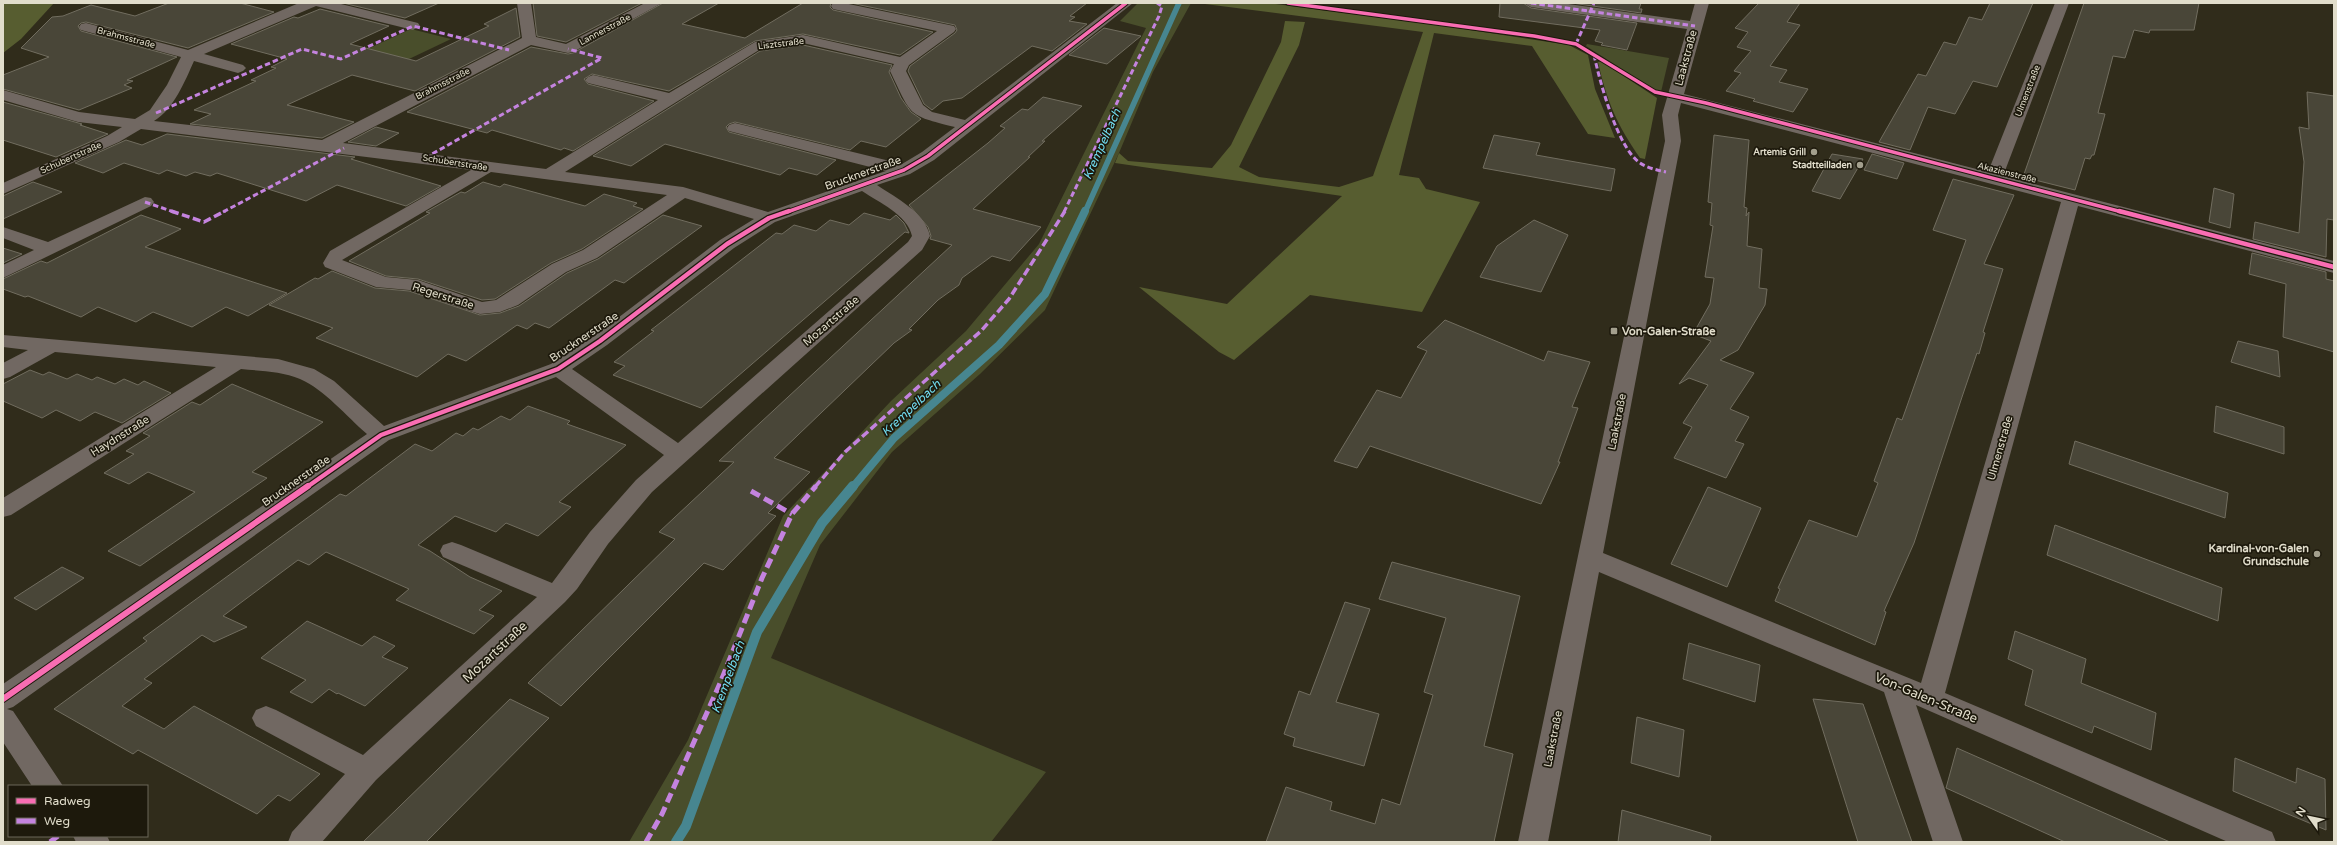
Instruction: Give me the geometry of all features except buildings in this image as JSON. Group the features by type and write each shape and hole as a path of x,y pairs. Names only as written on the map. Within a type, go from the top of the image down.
{"street":[{"path":"273,3 297,9"},
{"path":"138,125 156,114 175,85 189,55 311,3"},
{"path":"320,3 413,26"},
{"path":"524,3 529,40"},
{"name":"Lannerstraße","path":"529,40 568,49 655,3"},
{"name":"Brucknerstraße","path":"3,699 382,435 558,369 600,341 727,244 769,218 904,170 928,156 1126,3"},
{"path":"1531,3 1593,7 1695,26"},
{"name":"Laakstraße","path":"1533,842 1673,141 1670,115 1702,3"},
{"name":"Ulmenstraße","path":"1994,178 2062,3"},
{"path":"838,6 949,29 904,62 898,71 916,108 926,115 967,125"},
{"path":"1586,24 1593,7"},
{"name":"Brahmsstraße","path":"86,27 238,68"},
{"name":"Lisztstraße","path":"548,175 755,46 803,39 904,62"},
{"name":"Brahmsstraße","path":"324,146 529,40"},
{"path":"593,80 670,98"},
{"name":"Schubertstraße","path":"3,95 78,117 324,146 486,168 683,192 769,218"},
{"name":"Akazienstraße","path":"1676,97 2334,267"},
{"name":"Schubertstraße","path":"3,188 138,125"},
{"name":"Brucknerstraße","path":"735,128 904,170"},
{"name":"Regerstraße","path":"486,168 337,254 332,259 332,263 384,283 411,284 480,308 500,306 511,301 558,268 590,254 683,192"},
{"name":"Mozartstraße","path":"303,842 366,771 556,595 568,582 599,538 644,486 915,246 921,236 920,228 913,219 865,185"},
{"name":"Ulmenstraße","path":"1930,699 2071,198"},
{"path":"3,272 145,202"},
{"path":"3,232 49,249"},
{"path":"3,341 54,344 278,366 307,374 326,386 382,435"},
{"path":"3,372 54,344"},
{"name":"Haydnstraße","path":"3,509 238,362"},
{"path":"558,369 679,455"},
{"path":"452,551 556,595"},
{"name":"Von-Galen-Straße","path":"1590,558 1895,684 2261,842"},
{"path":"1895,684 1948,842"},
{"path":"266,718 366,771"},
{"path":"3,719 47,785"}],"green space":[{"path":"3,3 54,3 21,39 3,53"},
{"path":"1138,3 1191,3 1153,72 1119,153 1045,310 980,374 892,452 820,545 771,658 1046,772 991,842 629,842 688,740 783,516 891,401 966,331 1039,244 1146,28 1120,21"},
{"path":"1197,3 1268,3 1444,26 1569,45 1588,55 1595,89 1615,138 1588,134 1532,46 1434,33 1399,175 1419,178 1426,189 1480,202 1422,312 1310,295 1234,360 1219,352 1139,287 1227,304 1342,196 1115,163 1119,153 1128,161 1212,168 1231,145 1281,42 1285,21 1305,22 1299,45 1239,167 1259,177 1339,187 1373,176 1423,32"},
{"path":"411,29 451,39 388,69 348,58"},
{"path":"1587,44 1669,58 1661,92 1656,91 1586,46"},
{"path":"1601,61 1657,98 1645,159 1640,158 1625,135 1614,113 1601,76 1598,62"}],"waterway":[{"name":"Krempelbach","path":"1085,212 1179,3"},
{"name":"Krempelbach","path":"853,487 894,438 999,345 1045,294 1085,211"},
{"name":"Krempelbach","path":"676,842 686,826 757,632 822,523 853,486"}],"marked path":[{"path":"646,842 662,814 721,681 762,578 792,514 845,452 900,401 981,331 1009,299 1062,216 1159,16 1162,6 1157,3"},
{"path":"1531,3 1695,26"},
{"path":"1576,44 1594,3"},
{"path":"156,113 302,49 341,59 413,26 509,50"},
{"path":"425,158 602,58 568,49"},
{"path":"1594,55 1609,107 1619,131 1633,156 1640,163 1652,169 1666,172"},
{"path":"145,202 204,222 344,148"},
{"path":"751,491 792,514"},
{"path":"50,842 57,837"}],"cycle path":[{"path":"3,699 381,435 558,369 600,341 727,244 769,218 904,170 928,156 1126,3"},
{"path":"1288,3 1534,36 1576,44 1655,92 1706,103 2334,267"}],"place":[{"name":"Artemis Grill","path":"1814,152"},
{"name":"Stadtteilladen","path":"1860,165"},
{"name":"Von-Galen-Straße","path":"1614,331"},
{"name":"Kardinal-von-Galen Grundschule","path":"2317,554"}]}
